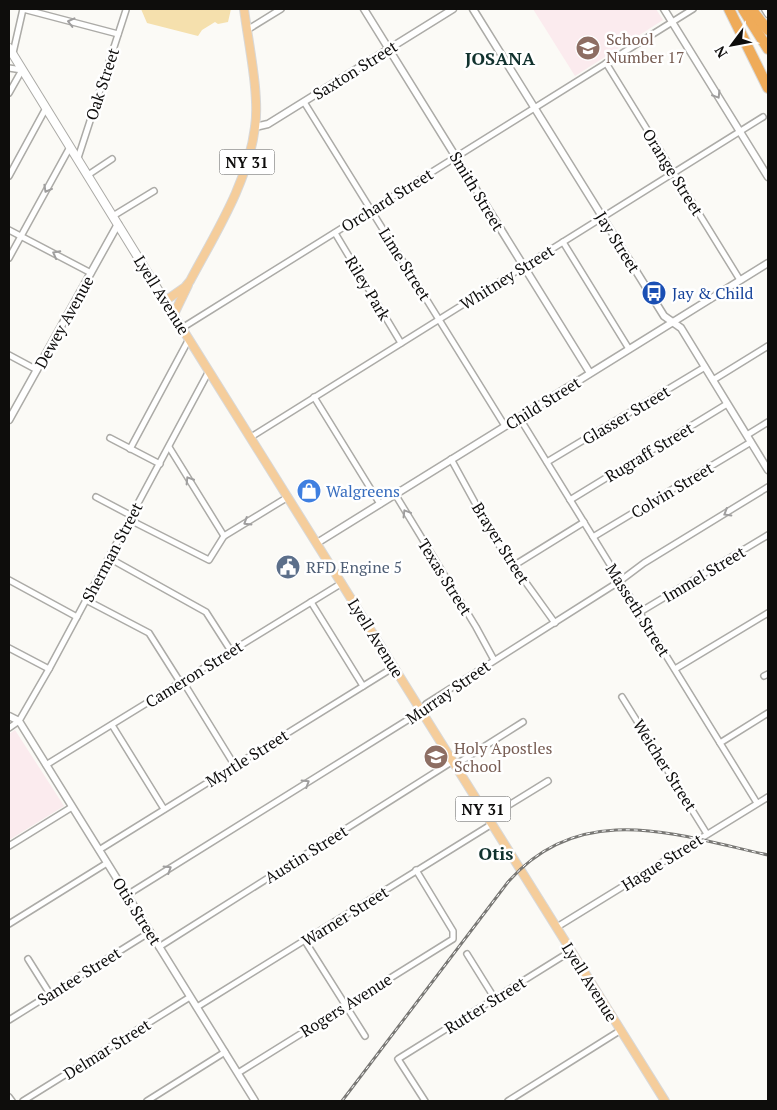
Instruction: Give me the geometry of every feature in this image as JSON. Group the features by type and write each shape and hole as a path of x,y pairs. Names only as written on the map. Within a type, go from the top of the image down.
{"highway":[{"path":"729,9 768,72"},
{"path":"729,9 768,88"},
{"path":"744,9 768,49"},
{"path":"751,9 768,30"}],"main road":[{"name":"NY 31","path":"174,314 238,189 255,127 244,9"},
{"name":"Lyell Avenue","path":"11,51 663,1100"},
{"name":"NY 31","path":"165,301 180,291 190,281"}],"street":[{"path":"11,51 23,9 118,34"},
{"path":"247,30 281,9"},
{"name":"Smith Street","path":"364,9 590,373"},
{"name":"Saxton Street","path":"255,127 268,124 454,9"},
{"name":"Jay Street","path":"474,9 664,316 681,328 768,470"},
{"path":"664,9 768,178"},
{"name":"Orchard Street","path":"182,328 693,9"},
{"path":"765,9 768,14"},
{"name":"Oak Street","path":"78,158 126,10"},
{"name":"Orange Street","path":"606,63 740,280"},
{"path":"9,68 22,70 9,94"},
{"name":"Lime Street","path":"304,102 505,426"},
{"path":"9,176 46,108"},
{"name":"Whitney Street","path":"250,437 763,117"},
{"path":"9,258 70,147"},
{"path":"88,175 112,159"},
{"path":"113,216 154,191"},
{"name":"Dewey Avenue","path":"9,420 118,224"},
{"path":"9,230 91,273"},
{"name":"Riley Park","path":"335,233 401,343"},
{"path":"563,242 629,349"},
{"name":"Child Street","path":"317,543 768,263"},
{"path":"130,448 189,339"},
{"path":"713,380 768,346"},
{"path":"9,355 37,370"},
{"name":"Glasser Street","path":"547,462 704,367"},
{"name":"Sherman Street","path":"9,728 19,721 49,670 210,371"},
{"path":"314,397 380,504"},
{"name":"Rugraff Street","path":"570,500 728,404"},
{"name":"Masseth Street","path":"520,417 757,804"},
{"path":"747,435 768,422"},
{"path":"110,438 160,464"},
{"name":"Colvin Street","path":"593,537 751,442"},
{"path":"169,447 224,536"},
{"name":"Brayer Street","path":"451,459 496,541 555,623"},
{"name":"Murray Street","path":"127,895 422,711 426,704 620,581 644,563 768,487"},
{"name":"Texas Street","path":"395,494 494,660"},
{"path":"96,496 131,518 207,560 211,558 224,536 288,496"},
{"path":"513,566 584,522"},
{"name":"Immel Street","path":"640,612 768,535"},
{"path":"109,558 206,612 231,651"},
{"path":"9,580 77,617"},
{"name":"Cameron Street","path":"46,765 342,582"},
{"path":"86,600 149,633 235,766"},
{"path":"311,602 363,686"},
{"path":"675,670 768,612"},
{"path":"9,648 49,670"},
{"name":"Myrtle Street","path":"99,850 394,667"},
{"name":"Weicher Street","path":"622,696 707,834"},
{"path":"720,742 768,713"},
{"path":"9,716 19,721"},
{"name":"Otis Street","path":"19,721 255,1101"},
{"name":"Austin Street","path":"159,947 523,722"},
{"path":"112,725 164,809"},
{"name":"Warner Street","path":"197,1007 416,870 548,781"},
{"name":"Hague Street","path":"556,927 768,797"},
{"path":"9,837 11,845 72,807"},
{"path":"9,924 107,863"},
{"name":"Rogers Avenue","path":"238,1073 454,938 453,931 416,870"},
{"name":"Santee Street","path":"9,1020 150,932"},
{"path":"305,941 365,1036"},
{"name":"Rutter Street","path":"425,1101 398,1059 571,951"},
{"path":"467,954 495,999"},
{"path":"28,959 50,994"},
{"name":"Delmar Street","path":"23,1101 190,997"},
{"path":"508,1101 621,1030"},
{"path":"147,1101 225,1052"},
{"path":"9,1096 12,1101"}],"shaded area":[{"path":"141,9 231,9 228,22 218,24 215,22 202,30 198,36 147,23"},
{"name":"School Number 17","path":"533,9 656,9 663,20 575,76"},
{"path":"15,730 64,806 9,840 9,734"}],"railway":[{"path":"342,1101 508,882 536,856 567,840 598,832 631,830 699,839 768,855"}],"place":[{"name":"School Number 17","path":"588,48"},
{"name":"Jay & Child","path":"654,293"},
{"name":"Walgreens","path":"309,491"},
{"name":"RFD Engine 5","path":"288,567"},
{"name":"Holy Apostles School","path":"436,757"}],"district":[{"name":"JOSANA","path":"500,58"},
{"name":"Otis","path":"496,853"}]}
